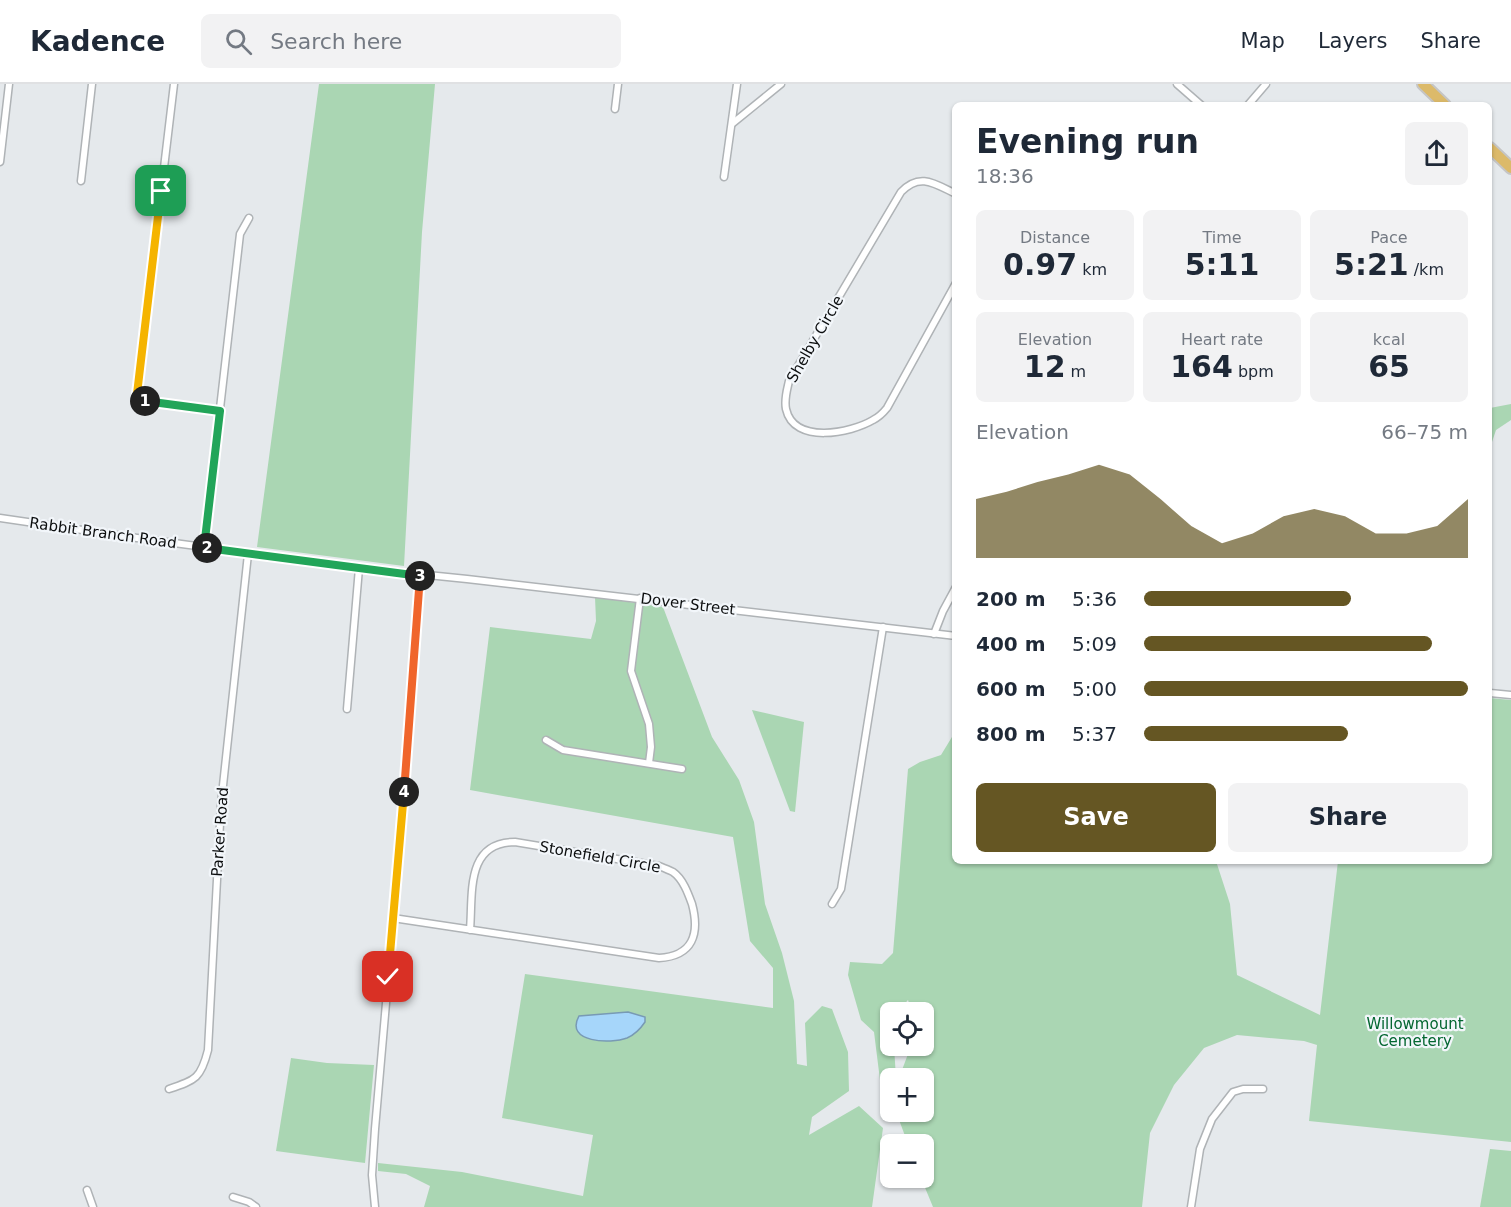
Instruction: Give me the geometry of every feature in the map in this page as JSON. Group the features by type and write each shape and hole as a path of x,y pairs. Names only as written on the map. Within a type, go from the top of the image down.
{"main road":[{"path":"1423,84 1442,102"},
{"path":"1492,149 1511,168"}],"street":[{"path":"0,162 9,84"},
{"path":"81,181 92,84"},
{"path":"174,84 138,398 220,411"},
{"path":"615,109 618,84"},
{"path":"724,177 737,84"},
{"path":"733,123 781,84"},
{"path":"1177,84 1198,102"},
{"path":"1251,102 1266,84"},
{"name":"Shelby Circle","path":"952,192 923,181 908,184 901,192 789,381 785,395 786,410 793,422 803,430 817,433 858,427 880,416 887,408 952,290"},
{"path":"204,548 240,234 249,218"},
{"name":"Rabbit Branch Road","path":"0,518 248,554 420,574"},
{"name":"Parker Road","path":"169,1089 199,1076 208,1050 221,804 248,554"},
{"path":"347,709 359,568"},
{"path":"375,1207 372,1175 407,764 420,574"},
{"name":"Dover Street","path":"420,574 952,636"},
{"path":"934,634 952,594"},
{"path":"640,598 631,671 649,724 651,747 649,763"},
{"path":"832,904 840,889 883,627"},
{"path":"1492,693 1511,695"},
{"path":"546,740 563,750 682,769"},
{"name":"Stonefield Circle","path":"393,918 470,930 659,958 669,958 680,954 689,946 696,920 681,880 659,866 504,842 486,850 475,868 470,930"},
{"path":"1191,1207 1200,1149 1212,1119 1233,1092 1243,1089 1263,1089"},
{"path":"87,1190 93,1207"},
{"path":"233,1197 256,1207"}],"green space":[{"path":"319,84 435,84 422,232 404,566 257,547"},
{"path":"1511,404 1511,420 1496,430 1492,442 1492,408"},
{"path":"595,597 663,607 712,737 739,780 754,822 765,904 782,953 794,1001 797,1064 807,1066 805,1023 822,1006 832,1009 848,1052 849,1091 812,1117 809,1135 859,1106 883,1128 882,1134 880,1134 872,1207 424,1207 430,1186 406,1174 378,1171 378,1163 462,1172 583,1196 593,1135 502,1118 525,974 773,1008 773,968 750,941 733,837 470,790 490,627 591,639 596,621"},
{"name":"Willowmount Cemetery","path":"1492,698 1511,700 1511,1142 1309,1121 1317,1045 1304,1041 1237,1035 1204,1048 1174,1085 1150,1133 1142,1207 933,1207 925,1188 934,1188 934,1134 904,1134 900,1122 934,1122 934,1068 903,1068 907,1056 934,1056 934,1002 909,1002 908,1000 906,1002 880,1002 880,1056 895,1056 895,1068 880,1068 880,1080 874,1032 861,1020 848,975 850,962 882,964 893,953 908,769 941,755 952,737 952,864 1217,864 1230,904 1237,975 1320,1015 1338,864 1492,864"},
{"path":"752,710 804,722 795,812 790,811"},
{"path":"291,1058 327,1063 374,1065 365,1163 276,1151"},
{"path":"1490,1149 1511,1151 1511,1207 1480,1207"}],"water":[{"path":"628,1012 645,1017 645,1022 627,1038 601,1041 583,1036 578,1032 576,1025 579,1016"}],"route":[{"path":"161,191 137,394 141,400 220,411 204,548 420,574 407,764 388,977"}]}
